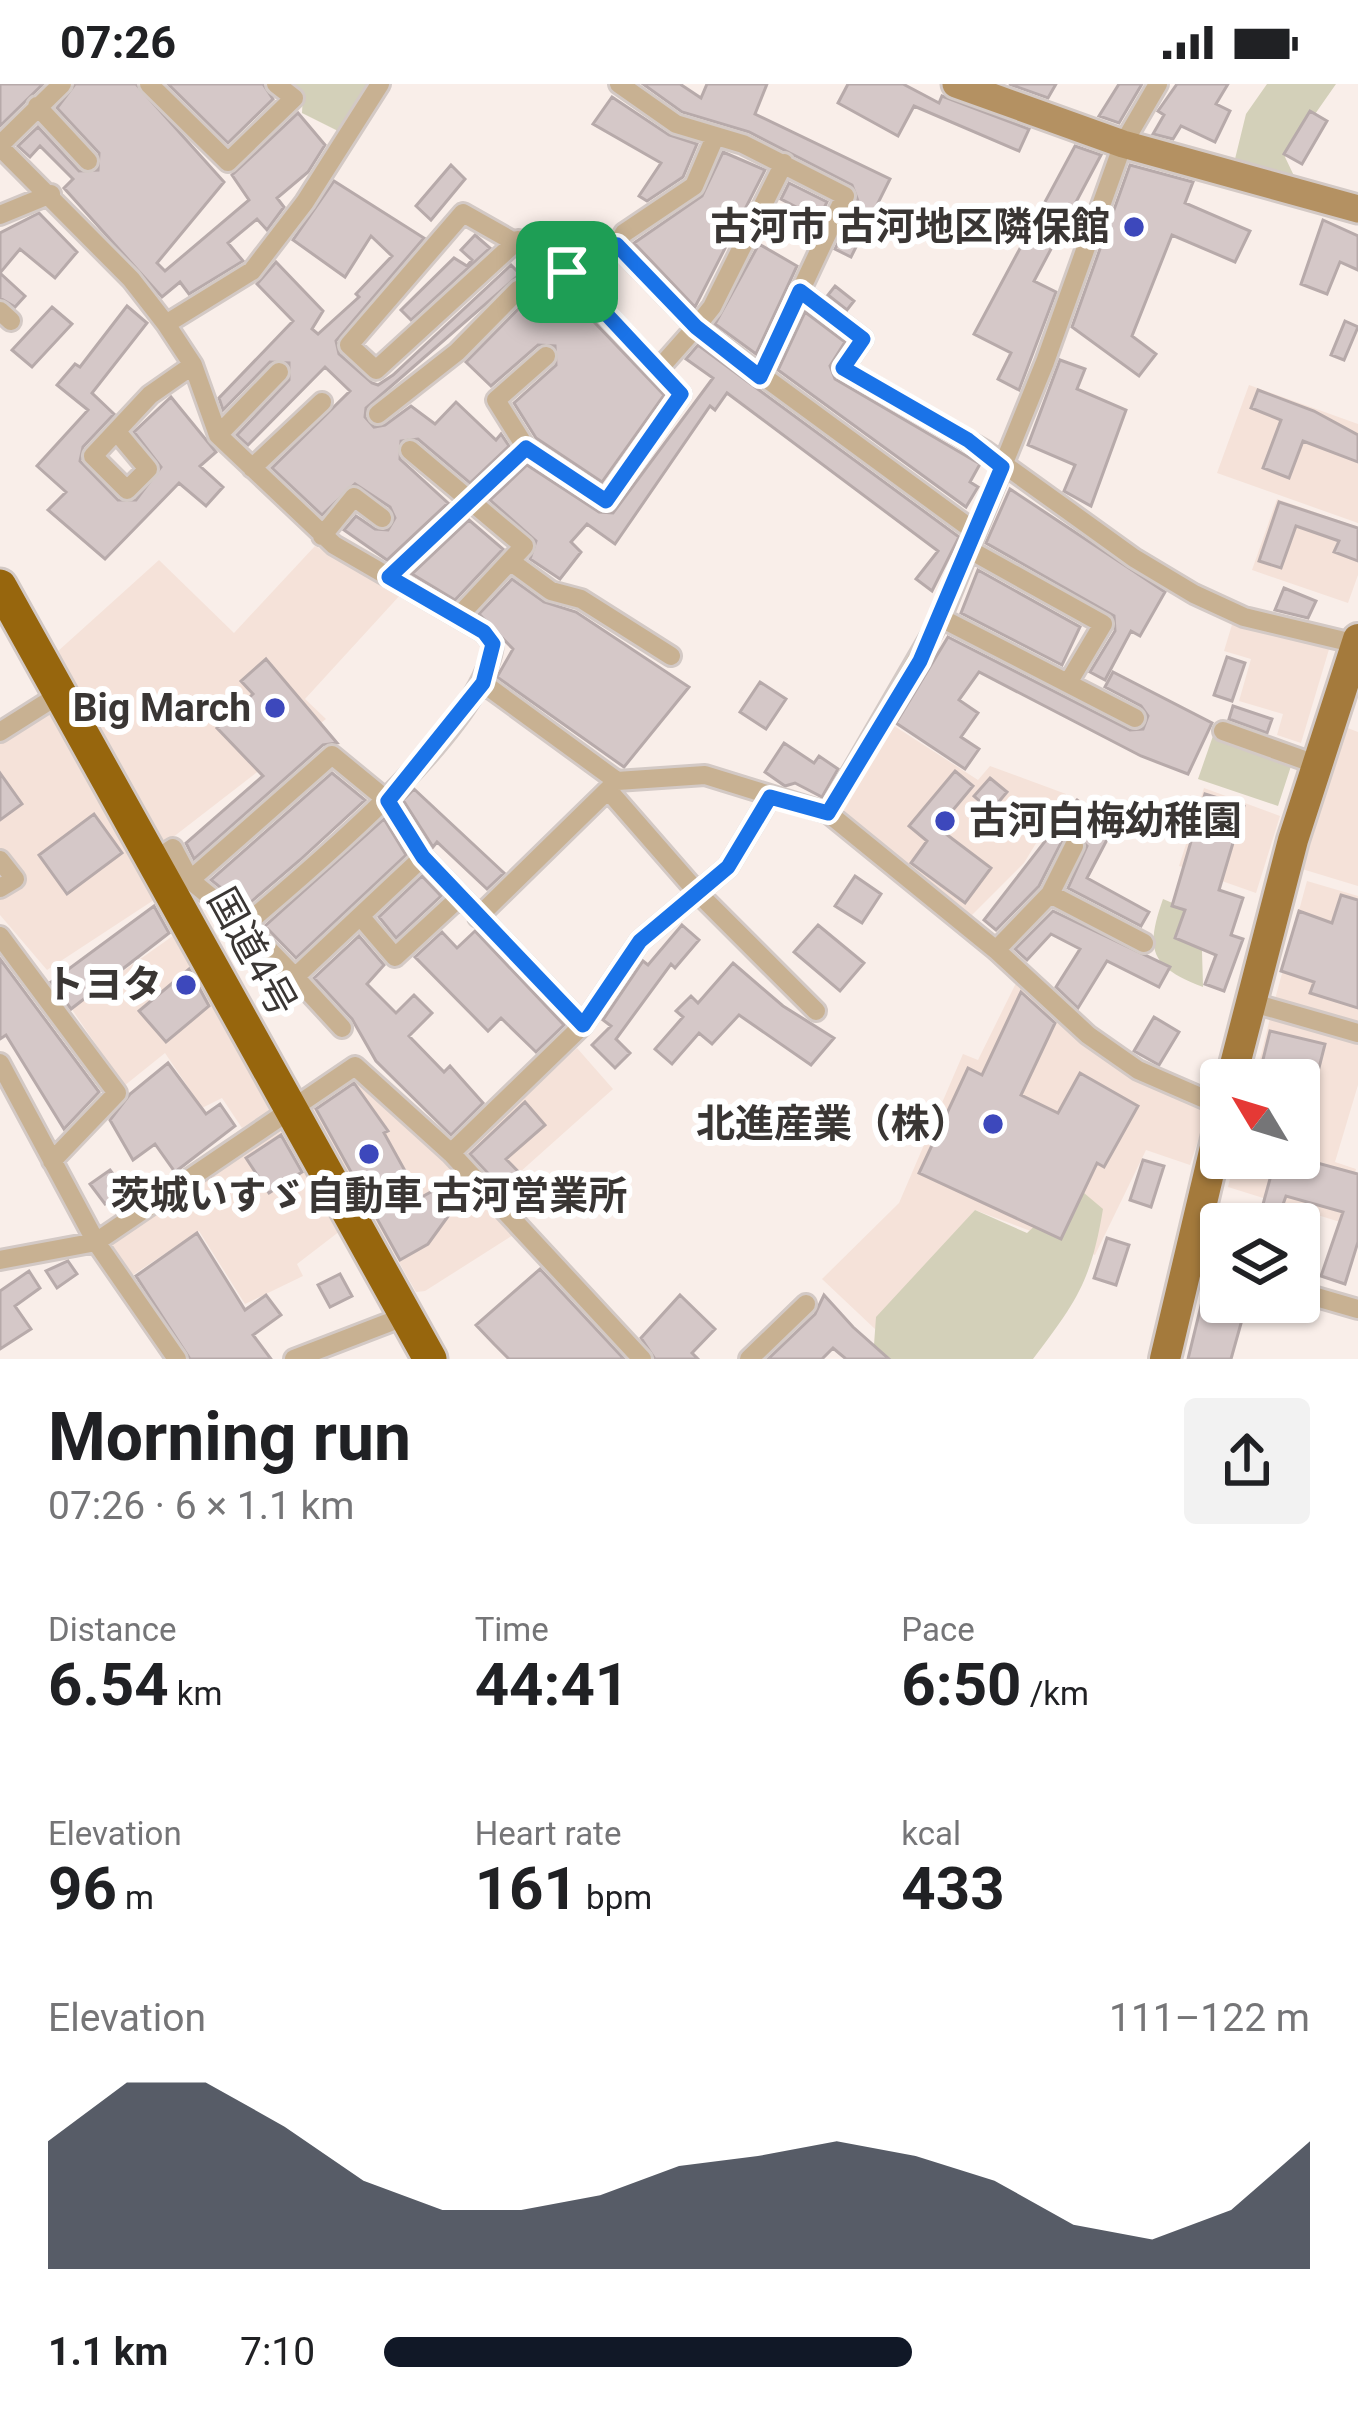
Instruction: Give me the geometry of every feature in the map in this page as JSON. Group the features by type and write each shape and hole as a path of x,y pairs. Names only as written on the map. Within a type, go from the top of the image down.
{"highway":[{"name":"国道4号","path":"0,586 430,1359"}],"main road":[{"path":"1237,1059 1318,765 1342,719 1357,641"},
{"path":"1165,1359 1206,1179"}],"street":[{"path":"149,84 228,162 294,98 276,84"},
{"path":"166,324 252,271 305,202 380,84"},
{"path":"619,84 676,124 784,163 845,196 760,377"},
{"path":"956,84 1123,144 1358,209"},
{"path":"828,813 941,618 1123,144 1158,84"},
{"path":"88,161 46,92 0,146 50,194 166,324 194,365 218,435 322,536 458,616 493,644 483,683 388,801 245,925"},
{"path":"378,414 457,352 518,290 550,271 567,272 617,245 624,233 694,185 715,137"},
{"path":"658,370 712,307 784,163"},
{"path":"0,215 50,194"},
{"path":"518,240 376,370 349,345 464,213 518,240 567,272 681,394 606,501 526,448 496,400 546,356"},
{"path":"617,245 696,327 760,377 972,540 1103,624 1068,683"},
{"path":"800,291 863,339 843,368 968,440 1194,594 1244,617 1357,641"},
{"path":"117,432 150,395 194,365"},
{"path":"218,435 279,372"},
{"path":"252,468 322,402"},
{"path":"389,577 526,448"},
{"path":"410,450 524,546 458,616"},
{"path":"322,536 354,496 382,518"},
{"path":"509,562 551,591 581,599 671,656"},
{"path":"941,618 1135,718"},
{"path":"483,683 613,786 697,892 816,1011"},
{"path":"0,732 60,694"},
{"path":"1223,731 1318,765"},
{"path":"190,880 332,755 388,801 423,857 583,1025"},
{"path":"478,916 613,786 705,775 828,813 996,950 1088,1035 1138,1070 1200,1097"},
{"path":"451,1153 583,1025 640,941 728,867 770,797"},
{"path":"996,950 1050,894 1074,846"},
{"path":"153,862 172,848 190,880 245,925 342,1028"},
{"path":"296,976 423,857"},
{"path":"0,860 15,879 0,887"},
{"path":"1050,894 1144,943"},
{"path":"361,916 395,957 460,897"},
{"path":"0,936 117,1093 52,1161"},
{"path":"1250,1002 1358,1033"},
{"path":"0,1063 96,1242 177,1359"},
{"path":"0,1260 96,1242 356,1066 451,1153 642,1359"},
{"path":"1186,1259 1200,1263"},
{"path":"1320,1298 1358,1309"},
{"path":"748,1359 806,1304"},
{"path":"294,1359 406,1316"}],"shaded area":[{"path":"286,84 372,84 338,131 302,113 303,94"},
{"path":"1267,84 1336,84 1285,157 1296,180 1235,159 1246,114"},
{"path":"1249,385 1358,424 1358,523 1217,473"},
{"path":"1277,499 1358,527 1358,575 1348,603 1252,570"},
{"path":"315,546 402,593 305,699 326,719 159,848 57,652 159,560 234,633"},
{"path":"1234,618 1330,646 1301,743 1277,735 1283,714 1239,701 1251,659 1224,651"},
{"path":"47,709 163,894 47,970 0,915 0,900 26,880 0,849 0,740"},
{"name":"古河白梅幼稚園","path":"885,720 978,780 990,766 1066,794 1024,863 964,923 828,813"},
{"path":"1345,727 1358,732 1358,886 1302,869"},
{"path":"1214,733 1293,760 1278,806 1198,779"},
{"path":"1204,788 1280,816 1256,893 1179,866"},
{"path":"1307,881 1358,896 1358,1028 1274,1003"},
{"path":"1163,899 1201,915 1203,987 1172,972 1156,955 1154,931"},
{"path":"177,933 277,1106 242,1128 222,1098 202,1108 165,1053 124,1086 71,1008"},
{"path":"1021,973 1088,1035 1200,1095 1200,1135 1190,1165 1146,1150 1095,1255 975,1210 875,1329 822,1279 899,1203 963,1054 978,1060"},
{"path":"1271,1014 1358,1040 1358,1085 1335,1162 1356,1169 1340,1222 1320,1216 1320,1203 1279,1203 1228,1187 1230,1179 1320,1179 1320,1059 1260,1059"},
{"path":"577,1048 613,1089 492,1197 455,1156"},
{"path":"355,1066 518,1232 425,1291 416,1292 309,1104"},
{"path":"286,1119 340,1231 297,1264 303,1276 245,1304 199,1231 133,1275 109,1242"},
{"path":"1077,1187 1103,1209 1093,1255 1071,1305 1033,1359 873,1359 876,1317 975,1210 1027,1233"}],"building":[{"path":"0,84 43,84 0,126"},
{"path":"75,84 136,84 224,182 157,263 165,271 249,200 232,175 298,113 325,145 308,172 277,198 284,207 267,230 257,219 228,243 243,261 189,294 180,282 162,297 64,188 73,179 40,146 30,157 18,146 38,127 79,171 98,170 99,153 57,108"},
{"path":"168,84 263,84 273,99 228,143"},
{"path":"643,84 680,84 701,98 707,84 767,84 755,114 890,179 851,257 835,249 858,201 852,185 749,132 682,112"},
{"path":"848,84 903,84 939,103 942,96 1029,129 1019,151 914,106 898,136 838,103"},
{"path":"1009,84 1056,84 1048,98"},
{"path":"1119,84 1142,84 1119,123 1099,116"},
{"path":"1177,84 1228,84 1216,104 1230,111 1215,142 1181,126 1173,139 1153,134 1164,115 1158,111"},
{"path":"612,97 669,135 697,144 683,177 647,201 639,196 661,163 593,124"},
{"path":"1310,111 1327,121 1302,164 1284,154"},
{"path":"1075,146 1101,155 1034,281 1056,292 1019,390 998,379 1011,353 974,334"},
{"path":"723,152 765,170 695,307 634,243 702,196"},
{"path":"451,165 465,179 431,220 416,206"},
{"name":"古河市 古河地区隣保館","path":"1130,165 1193,182 1185,203 1250,231 1235,262 1172,235 1132,336 1156,354 1139,376 1072,327"},
{"path":"334,181 424,238 336,341 339,354 372,383 378,385 393,375 511,265 520,274 366,408 365,417 374,427 385,425 411,406 435,424 456,402 496,440 501,434 509,446 470,483 418,439 401,441 400,459 448,503 387,560 344,530 356,516 375,529 388,530 395,518 390,507 355,484 322,515 272,468 350,391 325,367 248,445 237,435 289,380 289,363 270,362 223,410 219,398 293,321 257,284 276,262 323,311 312,329 318,334 359,297 356,294 392,256 371,236 345,277 293,240"},
{"path":"789,183 827,202 819,219 781,199"},
{"path":"39,213 77,252 55,278 20,249 0,273 0,233"},
{"path":"1323,220 1358,236 1358,270 1340,262 1327,294 1301,284"},
{"path":"475,235 490,248 411,320 401,310 454,258 467,266 472,260 461,250"},
{"path":"759,244 797,266 756,354 715,324"},
{"path":"0,273 25,296 15,307 0,298"},
{"path":"835,286 854,301 847,310 828,295"},
{"path":"547,292 565,309 573,300 664,395 602,482 536,438 514,403 556,365 555,346 538,345 491,386 466,362 526,301"},
{"path":"127,306 147,323 92,393 114,414 83,447 80,461 118,500 136,500 161,467 134,432 171,397 216,452 200,466 223,487 206,506 179,483 105,559 48,510 66,492 37,466 88,410 57,385 75,364 80,367"},
{"path":"52,307 72,324 32,367 12,350"},
{"path":"805,312 845,342 830,366 835,379 980,464 970,482 978,487 966,507 778,370"},
{"path":"1345,321 1358,327 1344,360 1331,355"},
{"path":"698,345 959,537 932,591 916,579 938,551 727,393 715,410 710,406 615,544 587,524 571,542 581,552 560,579 530,559 536,541 490,500 527,465 599,512 613,513 713,378 686,359"},
{"path":"1060,360 1085,369 1077,389 1126,410 1091,506 1064,491 1075,465 1028,445"},
{"path":"1258,390 1314,411 1358,435 1358,462 1303,441 1289,478 1263,468 1281,420 1251,408"},
{"path":"1010,489 1165,592 1140,636 1131,631 1105,680 1090,672 1115,631 1114,616 986,543"},
{"path":"1279,502 1358,528 1358,561 1334,552 1339,541 1296,526 1281,568 1259,561"},
{"path":"469,520 503,549 455,600 412,574"},
{"path":"978,570 1080,627 1062,665 961,613"},
{"path":"512,579 544,602 576,612 689,687 624,767 497,677 513,649 479,614"},
{"path":"1284,588 1316,601 1308,618 1275,610"},
{"path":"948,637 1130,730 1143,729 1148,716 1141,706 1105,687 1113,672 1212,723 1188,774 1141,756 979,672 959,700 978,713 961,737 979,749 965,769 896,723"},
{"path":"1227,657 1245,663 1232,701 1214,695"},
{"path":"266,659 337,743 323,745 194,859 186,843 263,776 217,728 253,694 241,681"},
{"path":"760,682 786,699 766,729 740,712"},
{"path":"1233,706 1272,719 1267,733 1229,719"},
{"path":"784,743 814,763 819,756 838,769 822,797 795,783 785,786 765,772"},
{"path":"955,771 973,786 938,828 991,868 965,903 911,863 927,841 909,826"},
{"path":"0,773 22,804 0,820"},
{"path":"332,773 365,800 300,860 245,907 211,880"},
{"path":"990,778 1007,792 991,811 974,796"},
{"path":"414,789 504,873 487,889 437,842 433,847 403,800"},
{"path":"1205,794 1244,806 1219,890 1243,898 1231,935 1243,939 1224,991 1205,984 1216,955 1175,938 1185,910 1172,906"},
{"path":"1077,800 1092,812 1088,818 1111,832 1087,878 1149,912 1141,926 1068,888 1087,846 1074,833 1063,839 1039,886 996,930 984,920"},
{"path":"94,814 122,853 67,894 39,855"},
{"path":"384,819 406,855 296,958 265,926"},
{"path":"422,876 441,896 396,938 379,917"},
{"path":"855,876 881,894 862,923 835,906"},
{"path":"1341,895 1358,900 1358,1008 1310,993 1314,982 1281,971 1299,911 1332,923"},
{"path":"154,906 169,933 71,1009 51,982"},
{"path":"1053,911 1170,967 1159,987 1107,961 1078,1008 1056,987 1080,949 1051,934 1027,960 1015,949"},
{"path":"682,925 699,940 675,968 671,964 616,1039 630,1053 615,1068 592,1045 611,1026 603,1020 643,961 648,965"},
{"path":"818,925 864,963 840,991 794,952"},
{"path":"475,931 564,1025 536,1052 501,1018 488,1031 415,957 442,932 457,948"},
{"path":"359,936 384,965 367,984 396,1013 414,995 432,1013 409,1036 444,1072 450,1066 483,1103 451,1135 376,1061 352,1019 314,978"},
{"path":"0,959 99,1092 64,1129 6,1035 0,1039"},
{"path":"733,963 783,1006 834,1038 811,1065 739,1015 712,1044 699,1033 672,1064 655,1049 683,1017 676,1011 691,996 698,1003"},
{"name":"トヨタ","path":"189,969 209,1006 166,1042 139,1011"},
{"name":"北進産業（株）","path":"1021,992 1055,1023 1021,1095 1058,1113 1080,1073 1138,1106 1104,1167 1097,1163 1061,1239 919,1173 968,1068 982,1075"},
{"path":"1154,1017 1179,1032 1159,1065 1134,1051"},
{"path":"1270,1031 1325,1044 1320,1064 1320,1059 1263,1059"},
{"path":"168,1063 206,1114 220,1104 235,1126 175,1172 155,1144 133,1160 110,1120 130,1094"},
{"name":"茨城いすゞ自動車 古河営業所","path":"354,1083 388,1131 384,1133 420,1198 456,1178 467,1190 428,1244 400,1260 316,1109"},
{"path":"525,1102 545,1125 506,1159 542,1196 525,1213 470,1154"},
{"path":"281,1135 302,1172 269,1193 246,1158"},
{"path":"1143,1160 1164,1166 1151,1207 1130,1200"},
{"path":"1320,1164 1358,1174 1358,1242 1345,1284 1321,1276 1343,1212 1286,1196 1284,1203 1263,1203 1270,1179 1320,1179"},
{"path":"110,1170 125,1190 105,1204 90,1184"},
{"path":"197,1233 245,1310 266,1295 281,1315 253,1335 271,1359 190,1359 136,1276"},
{"path":"1107,1238 1129,1245 1116,1285 1094,1278"},
{"path":"68,1261 77,1274 57,1288 46,1271"},
{"path":"540,1269 624,1359 509,1359 476,1325"},
{"path":"29,1271 40,1288 15,1306 31,1329 0,1349 0,1291"},
{"path":"340,1274 352,1296 330,1307 318,1285"},
{"path":"680,1295 715,1329 692,1353 698,1359 655,1359 641,1338"},
{"path":"824,1295 889,1359 846,1359 833,1348 822,1359 768,1359 815,1314"},
{"path":"1200,1310 1200,1323 1241,1323 1231,1359 1188,1359"}],"place":[{"name":"古河市 古河地区隣保館","path":"1134,227"},
{"name":"Big March","path":"275,708"},
{"name":"古河白梅幼稚園","path":"945,821"},
{"name":"トヨタ","path":"186,985"},
{"name":"北進産業（株）","path":"993,1124"},
{"name":"茨城いすゞ自動車 古河営業所","path":"369,1154"}],"route":[{"path":"617,245 696,327 760,377 800,291 863,339 843,368 968,440 1002,467 920,661 828,813 770,797 728,867 640,941 583,1025 423,857 388,801 483,683 493,644 484,632 389,577 526,448 606,501 681,394 567,272 617,245"}]}
